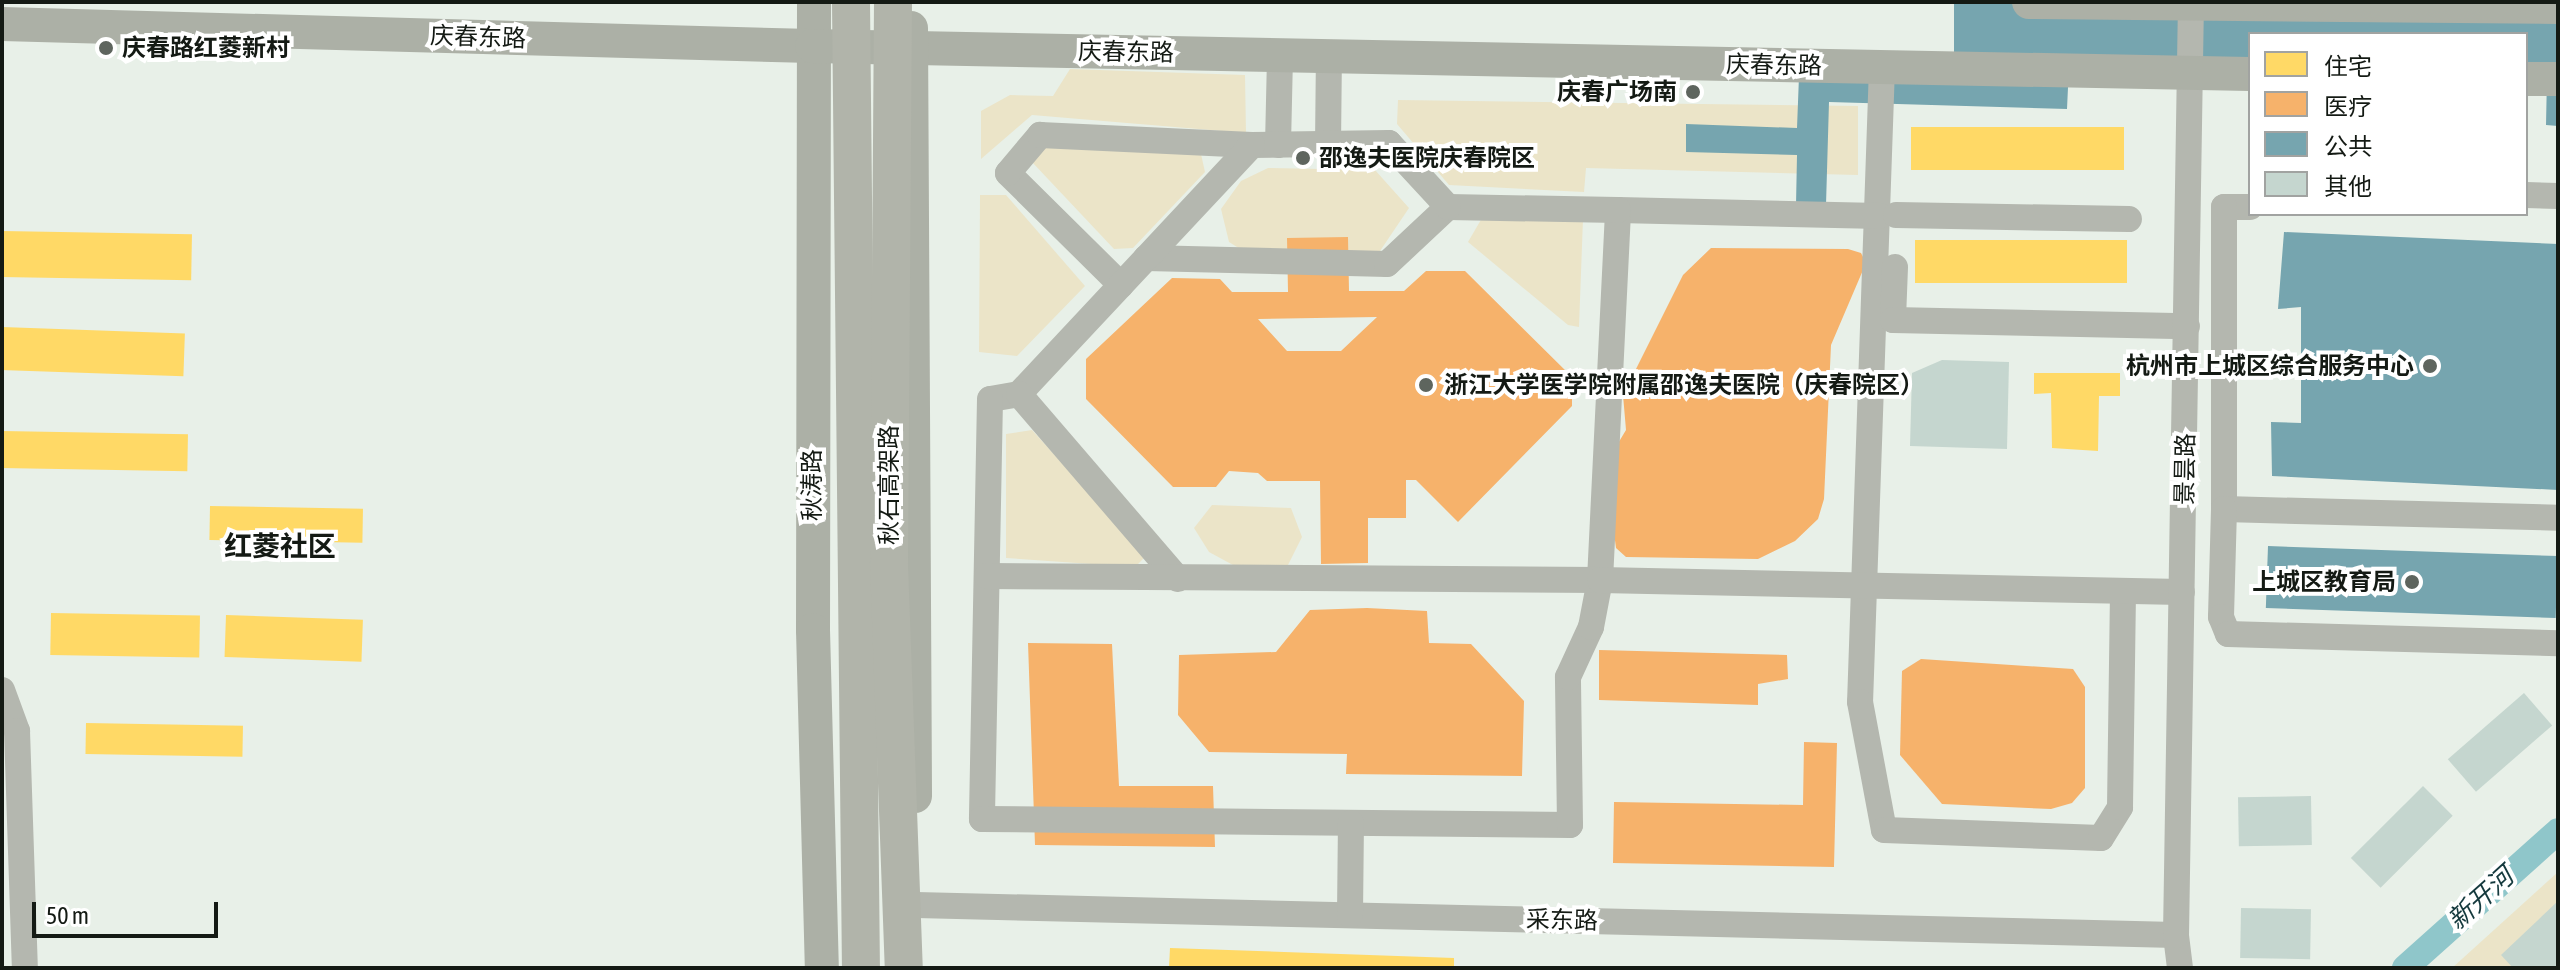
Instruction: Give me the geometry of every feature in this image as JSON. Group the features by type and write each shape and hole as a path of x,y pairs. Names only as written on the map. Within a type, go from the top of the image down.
{"highway":[{"name":"秋石高架路","path":"851,2 861,968"},
{"name":"秋石高架路","path":"893,2 889,565 904,968"},
{"path":"836,968 859,778"}],"main road":[{"name":"秋涛路","path":"814,2 813,630 822,968"},
{"path":"911,2 917,968"},
{"path":"2029,2 2558,7"},
{"name":"庆春东路","path":"2,24 812,46 2248,74"},
{"path":"2528,79 2558,79"}],"street":[{"name":"景昙路","path":"2176,935 2191,3"},
{"path":"1280,55 1265,145 1146,258 1019,394 990,399 982,819 1570,825 1568,677 1591,627 1600,580 1618,210"},
{"path":"1328,146 1329,56"},
{"path":"1891,67 1888,216 1862,586 1860,702 1884,830 2101,838 2120,807 2123,591"},
{"path":"1121,285 1008,173 1040,135 1265,145 1389,143 1448,207"},
{"path":"2528,195 2558,196"},
{"path":"1146,258 1387,264 1448,207 2129,219"},
{"path":"2248,207 2224,207 2221,617 2228,634 2558,643"},
{"path":"1888,216 1893,320 2187,326"},
{"path":"1019,394 1178,579"},
{"path":"2224,509 2558,518"},
{"path":"987,576 1600,580 2182,592"},
{"path":"2,690 17,731 25,968"},
{"path":"1350,915 1351,823"},
{"name":"采东路","path":"916,905 2176,935"},
{"path":"2176,935 2180,968"}],"shaded area":[{"path":"1070,69 1245,75 1246,133 1032,115 981,159 981,111 1010,95 1053,96"},
{"path":"1398,100 1858,106 1858,175 1586,168 1584,192 1449,185 1397,124"},
{"path":"1049,142 1201,154 1205,172 1133,248 1114,249 1032,162"},
{"path":"1268,168 1375,170 1409,208 1378,254 1245,252 1229,242 1221,209 1241,181"},
{"path":"980,195 1006,195 1085,286 1017,356 979,352"},
{"path":"1482,218 1583,219 1579,327 1568,325 1468,242"},
{"path":"1032,430 1146,556 1135,567 1006,558 1006,434"},
{"path":"1212,505 1291,508 1302,537 1288,565 1233,565 1209,552 1194,528"},
{"path":"2558,872 2558,968 2452,968"}],"building: 住宅":[{"path":"1911,127 2124,127 2124,170 1911,170"},
{"path":"2,231 192,234 191,280 2,277"},
{"path":"1915,240 2127,240 2127,283 1915,283"},
{"path":"2,327 185,333 183,376 2,370"},
{"path":"2034,373 2120,373 2120,396 2099,396 2098,451 2052,448 2051,393 2034,394"},
{"path":"2,431 188,434 187,471 2,468"},
{"path":"210,506 363,509 362,543 209,540"},
{"path":"51,613 200,616 199,658 50,655"},
{"path":"226,615 363,620 361,662 225,657"},
{"path":"86,723 243,726 242,757 85,754"},
{"path":"1170,948 1454,958 1454,968 1169,968"}],"building: 医疗":[{"path":"1348,237 1349,291 1404,291 1426,271 1465,271 1572,377 1572,406 1458,522 1416,480 1406,480 1406,518 1368,518 1368,563 1321,564 1320,481 1267,481 1258,473 1229,471 1216,487 1173,487 1086,399 1086,359 1172,278 1220,279 1232,292 1288,292 1287,238","holes":["1377,317 1341,351 1287,351 1258,319"]},
{"path":"1711,248 1848,249 1861,253 1866,263 1831,345 1824,499 1818,519 1795,541 1758,559 1626,557 1616,548 1613,525 1617,445 1626,430 1623,395 1683,275"},
{"path":"1367,608 1427,611 1429,643 1471,644 1524,701 1522,776 1346,774 1347,754 1209,752 1178,715 1179,655 1276,652 1310,610"},
{"path":"1028,643 1112,644 1119,786 1213,786 1215,847 1035,845"},
{"path":"1599,650 1787,655 1788,679 1758,684 1758,705 1599,700"},
{"path":"1921,659 2073,669 2085,687 2085,788 2072,803 2051,809 1942,804 1900,755 1902,671"},
{"path":"1804,742 1837,743 1834,867 1613,863 1614,802 1803,805"}],"building: 公共":[{"path":"1954,2 2558,2 2558,126 2546,125 2547,76 2528,76 2528,32 2248,32 2248,70 2069,66 2067,109 1829,102 1826,205 1796,205 1797,155 1686,152 1686,124 1797,128 1799,76 1954,63"},
{"name":"杭州市上城区综合服务中心","path":"2284,232 2558,244 2558,490 2272,476 2271,422 2301,423 2301,307 2278,309"},
{"name":"上城区教育局","path":"2268,546 2558,556 2556,618 2266,608"}],"building: 其他":[{"path":"1942,360 2009,362 2007,449 1910,446 1912,373"},
{"path":"2524,693 2552,725 2476,792 2448,759"},
{"path":"2423,786 2453,816 2381,888 2351,858"},
{"path":"2311,796 2312,845 2239,846 2238,797"},
{"path":"2558,901 2558,968 2513,968 2501,955"},
{"path":"2241,908 2311,909 2310,959 2240,958"}],"waterway":[{"name":"新开河","path":"2405,968 2558,831"}],"place":[{"name":"庆春路红菱新村","path":"106,48"},
{"name":"庆春广场南","path":"1693,92"},
{"name":"邵逸夫医院庆春院区","path":"1303,158"},
{"name":"杭州市上城区综合服务中心","path":"2430,366"},
{"name":"浙江大学医学院附属邵逸夫医院（庆春院区）","path":"1426,385"},
{"name":"上城区教育局","path":"2412,582"}],"district":[{"name":"红菱社区","path":"280,546"}]}
